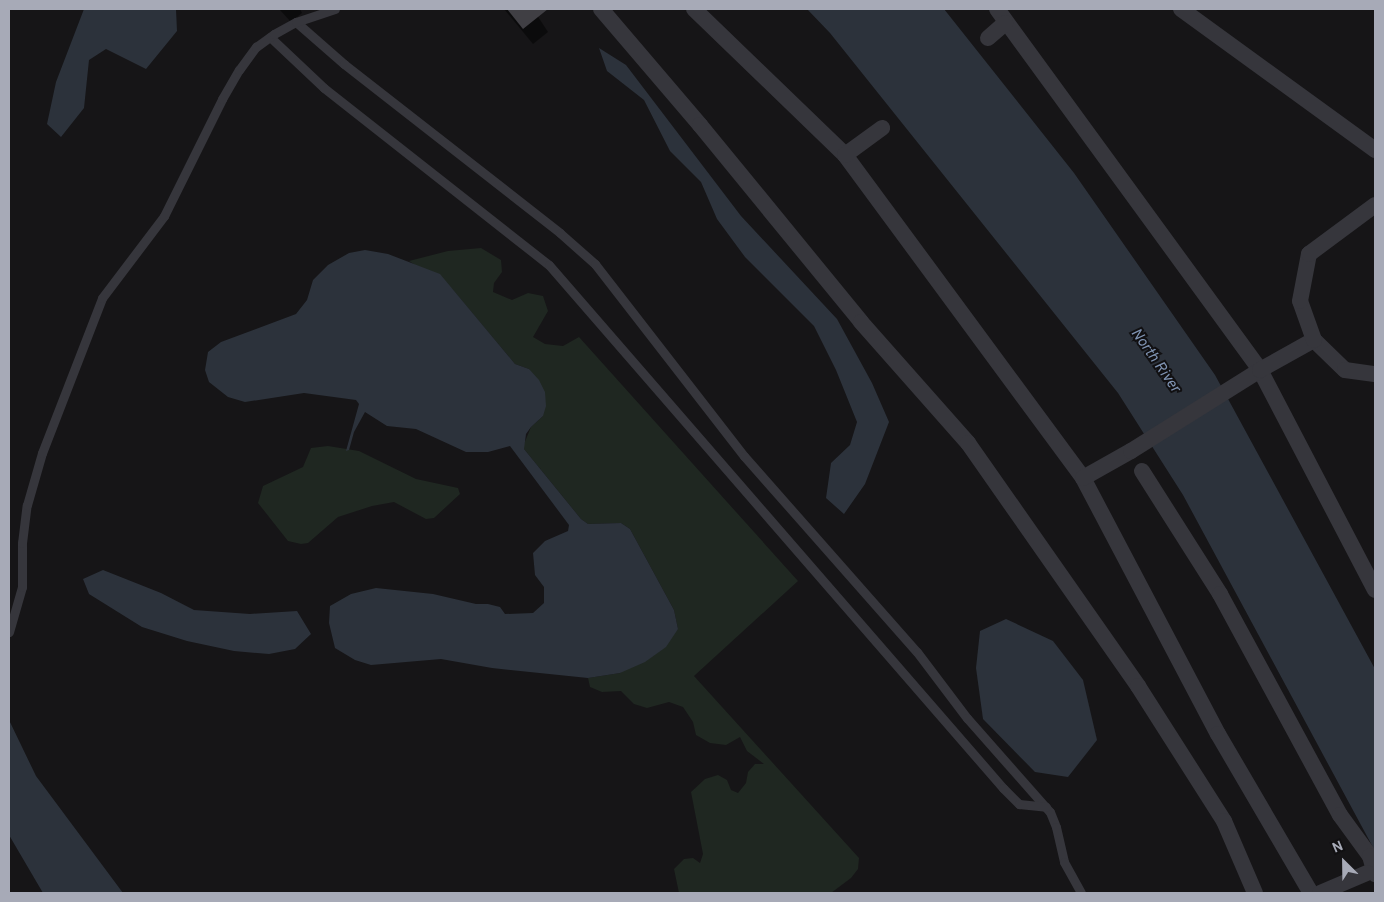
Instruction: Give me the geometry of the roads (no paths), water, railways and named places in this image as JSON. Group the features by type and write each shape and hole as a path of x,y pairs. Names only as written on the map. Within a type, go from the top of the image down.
{"street":[{"path":"601,9 700,125 861,322 968,443 1138,686 1224,822 1255,893"},
{"path":"694,9 845,155 1083,478 1218,734 1311,893"},
{"path":"1181,9 1375,150"},
{"path":"988,38 1001,16 1260,370 1375,590"},
{"path":"845,155 882,128"},
{"path":"1375,205 1309,254 1300,301 1314,340 1345,370 1375,374"},
{"path":"1083,478 1131,451 1260,370 1314,340"},
{"path":"1142,471 1220,594 1340,815 1370,856 1371,873 1320,893"}],"lane":[{"path":"9,632 22,587 22,543 27,505 42,453 102,298 164,216 222,99 239,70 256,47 296,22 335,9"},
{"path":"296,22 344,64 560,233 596,264 744,456 917,652 967,718 1046,808 1056,827 1064,862 1081,893"},
{"path":"270,37 324,88 549,264 1003,788 1019,804 1046,808"}],"water":[{"path":"84,9 176,9 177,31 146,69 106,49 89,60 84,108 61,137 47,124 56,82"},
{"name":"North River","path":"807,9 944,9 1074,173 1215,375 1375,669 1375,851 1183,495 1118,393 830,33"},
{"path":"599,48 626,65 741,216 837,319 872,383 889,422 865,484 844,514 826,498 831,463 850,445 857,422 836,370 814,326 745,257 717,219 701,182 670,151 644,100 607,71"},
{"path":"365,250 388,254 440,274 515,364 529,369 539,380 545,392 546,406 543,416 526,434 524,449 581,519 588,524 621,523 630,529 674,610 678,629 666,647 645,662 620,673 588,678 492,668 441,659 371,665 355,660 335,648 329,623 330,606 351,594 376,588 433,594 476,604 488,604 500,607 505,614 533,613 544,603 544,587 535,575 533,553 545,541 568,531 569,525 510,446 488,452 466,452 416,429 387,426 365,412 354,432 349,450 346,451 359,404 356,400 304,393 245,402 228,397 209,382 205,370 208,352 221,342 296,314 307,300 313,280 328,265 349,253"},
{"path":"103,570 161,593 194,610 250,614 297,611 311,634 295,649 269,654 234,651 187,641 142,627 89,594 83,579"},
{"path":"1006,619 1053,641 1083,680 1097,740 1068,777 1035,772 983,719 976,668 980,631"},
{"path":"9,720 36,776 123,893 43,893 9,835"}]}
